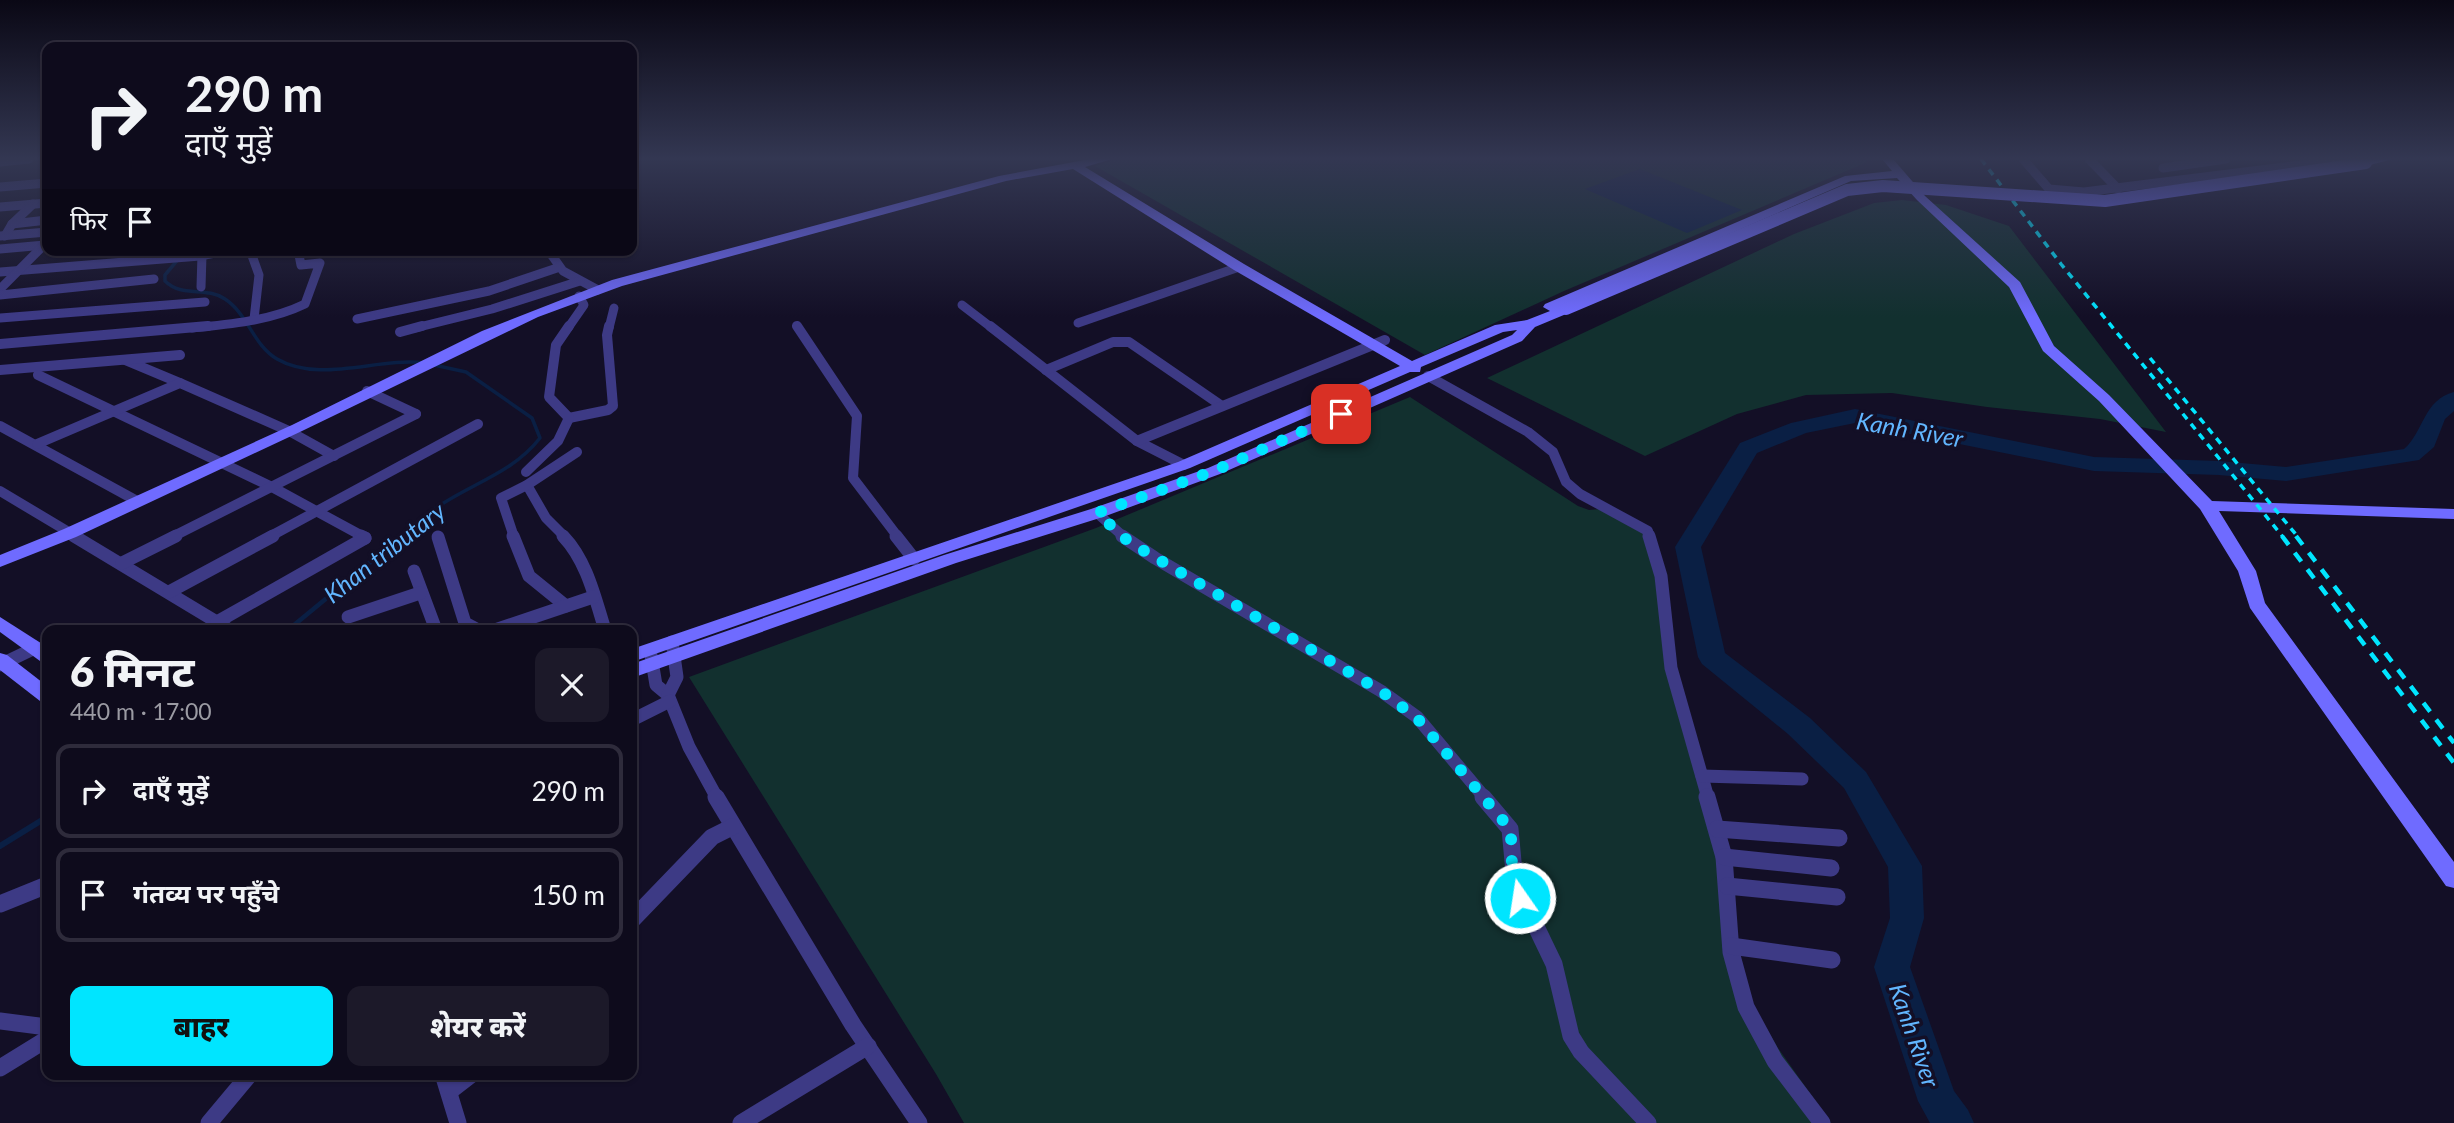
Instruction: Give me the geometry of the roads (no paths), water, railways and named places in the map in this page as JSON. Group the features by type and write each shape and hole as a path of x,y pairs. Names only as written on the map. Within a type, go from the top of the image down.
{"street":[{"path":"2,236 12,223 28,211"},
{"path":"2,562 48,550 70,533 136,501 289,431 454,350 579,296 882,211"},
{"path":"1151,211 1238,267 1427,368 1528,432 1553,452 1566,482 1580,494 1648,531 1661,576 1671,668 1724,857 1731,946 1746,1007 1775,1060 1822,1123"},
{"path":"1161,211 1378,343"},
{"path":"673,649 1097,513 1214,471 1427,368 1500,328 1771,211"},
{"path":"1500,328 1530,324 1796,211"},
{"path":"1935,211 2015,285 2048,348 2131,426 2207,506 2247,571 2256,604 2454,879"},
{"path":"12,223 42,220"},
{"path":"2,236 42,232"},
{"path":"0,249 42,245"},
{"path":"0,289 42,249"},
{"path":"0,272 202,256 201,287"},
{"path":"248,321 259,275 252,256"},
{"path":"0,344 248,321 294,312 305,303 320,264 301,265 299,256"},
{"path":"551,256 556,268 598,290"},
{"path":"1078,323 1238,267"},
{"path":"357,319 489,291 556,268"},
{"path":"0,295 154,279"},
{"path":"400,332 492,309 580,281"},
{"path":"569,418 549,397 549,389 556,345 584,305 579,296"},
{"path":"0,318 205,302"},
{"path":"962,305 1137,441 1184,465"},
{"path":"569,418 604,411 613,406 607,335 614,308"},
{"path":"637,668 652,657 673,649 914,559 1184,465 1427,368 1517,338 1530,324"},
{"path":"797,326 857,416 853,478 914,559"},
{"path":"1046,370 1113,342 1129,342 1222,406"},
{"path":"1137,441 1378,343"},
{"path":"0,370 180,355"},
{"path":"123,359 289,431 334,456"},
{"path":"38,375 116,410 272,487 365,538 218,622"},
{"path":"37,444 180,383"},
{"path":"122,563 416,414 367,391"},
{"path":"526,479 558,440 569,418"},
{"path":"169,592 478,424"},
{"path":"0,426 37,444 136,501"},
{"path":"566,606 529,576 505,516 506,506 502,498 526,479 577,452"},
{"path":"526,479 546,518 571,544 586,572 603,625"},
{"path":"0,491 222,625"},
{"path":"2207,506 2454,514"},
{"path":"1097,513 1129,542 1381,691 1417,718 1510,829 1515,883 1554,964 1571,1036 1581,1052 1648,1123"},
{"path":"438,537 465,622 470,625"},
{"path":"414,571 434,625"},
{"path":"348,617 420,593"},
{"path":"510,625 593,597"},
{"path":"0,623 41,652"},
{"path":"637,717 669,698 677,677 673,649"},
{"path":"1,663 41,652"},
{"path":"637,656 652,657"},
{"path":"652,657 656,685 669,698 689,747 733,827 868,1046 919,1123"},
{"path":"1,663 42,692"},
{"path":"1702,776 1802,779"},
{"path":"637,915 712,837 733,827"},
{"path":"1717,829 1839,838"},
{"path":"1724,857 1831,868"},
{"path":"1727,886 1837,897"},
{"path":"0,904 42,887"},
{"path":"1731,946 1832,960"},
{"path":"0,1021 42,1026"},
{"path":"0,1068 42,1042"},
{"path":"741,1123 868,1046"},
{"path":"209,1123 245,1080"},
{"path":"446,1083 458,1123"}],"water":[{"path":"1637,211 1739,211 1687,233"}],"waterway":[{"name":"Khan tributary","path":"181,256 165,275 165,281 179,289 210,293 225,299 233,305 262,346 277,359 294,366 330,370 388,363 425,363"},
{"name":"Khan tributary","path":"400,537 447,501 517,461 540,438 532,418 466,372 434,365"},
{"name":"Kanh River","path":"1954,1123 1938,1101 1892,967 1907,918 1905,866 1855,780 1799,726 1712,657 1688,547 1748,448 1799,428 1855,416 2094,464 2219,468 2286,474 2411,455 2426,442 2434,417 2454,399"},
{"name":"Khan tributary","path":"294,625 402,536"},
{"name":"Khan tributary","path":"0,846 42,820"}],"railway":[{"path":"2021,211 2283,537"},
{"path":"2150,358 2298,537"},
{"path":"2282,536 2454,763"},
{"path":"2296,536 2454,743"}]}
